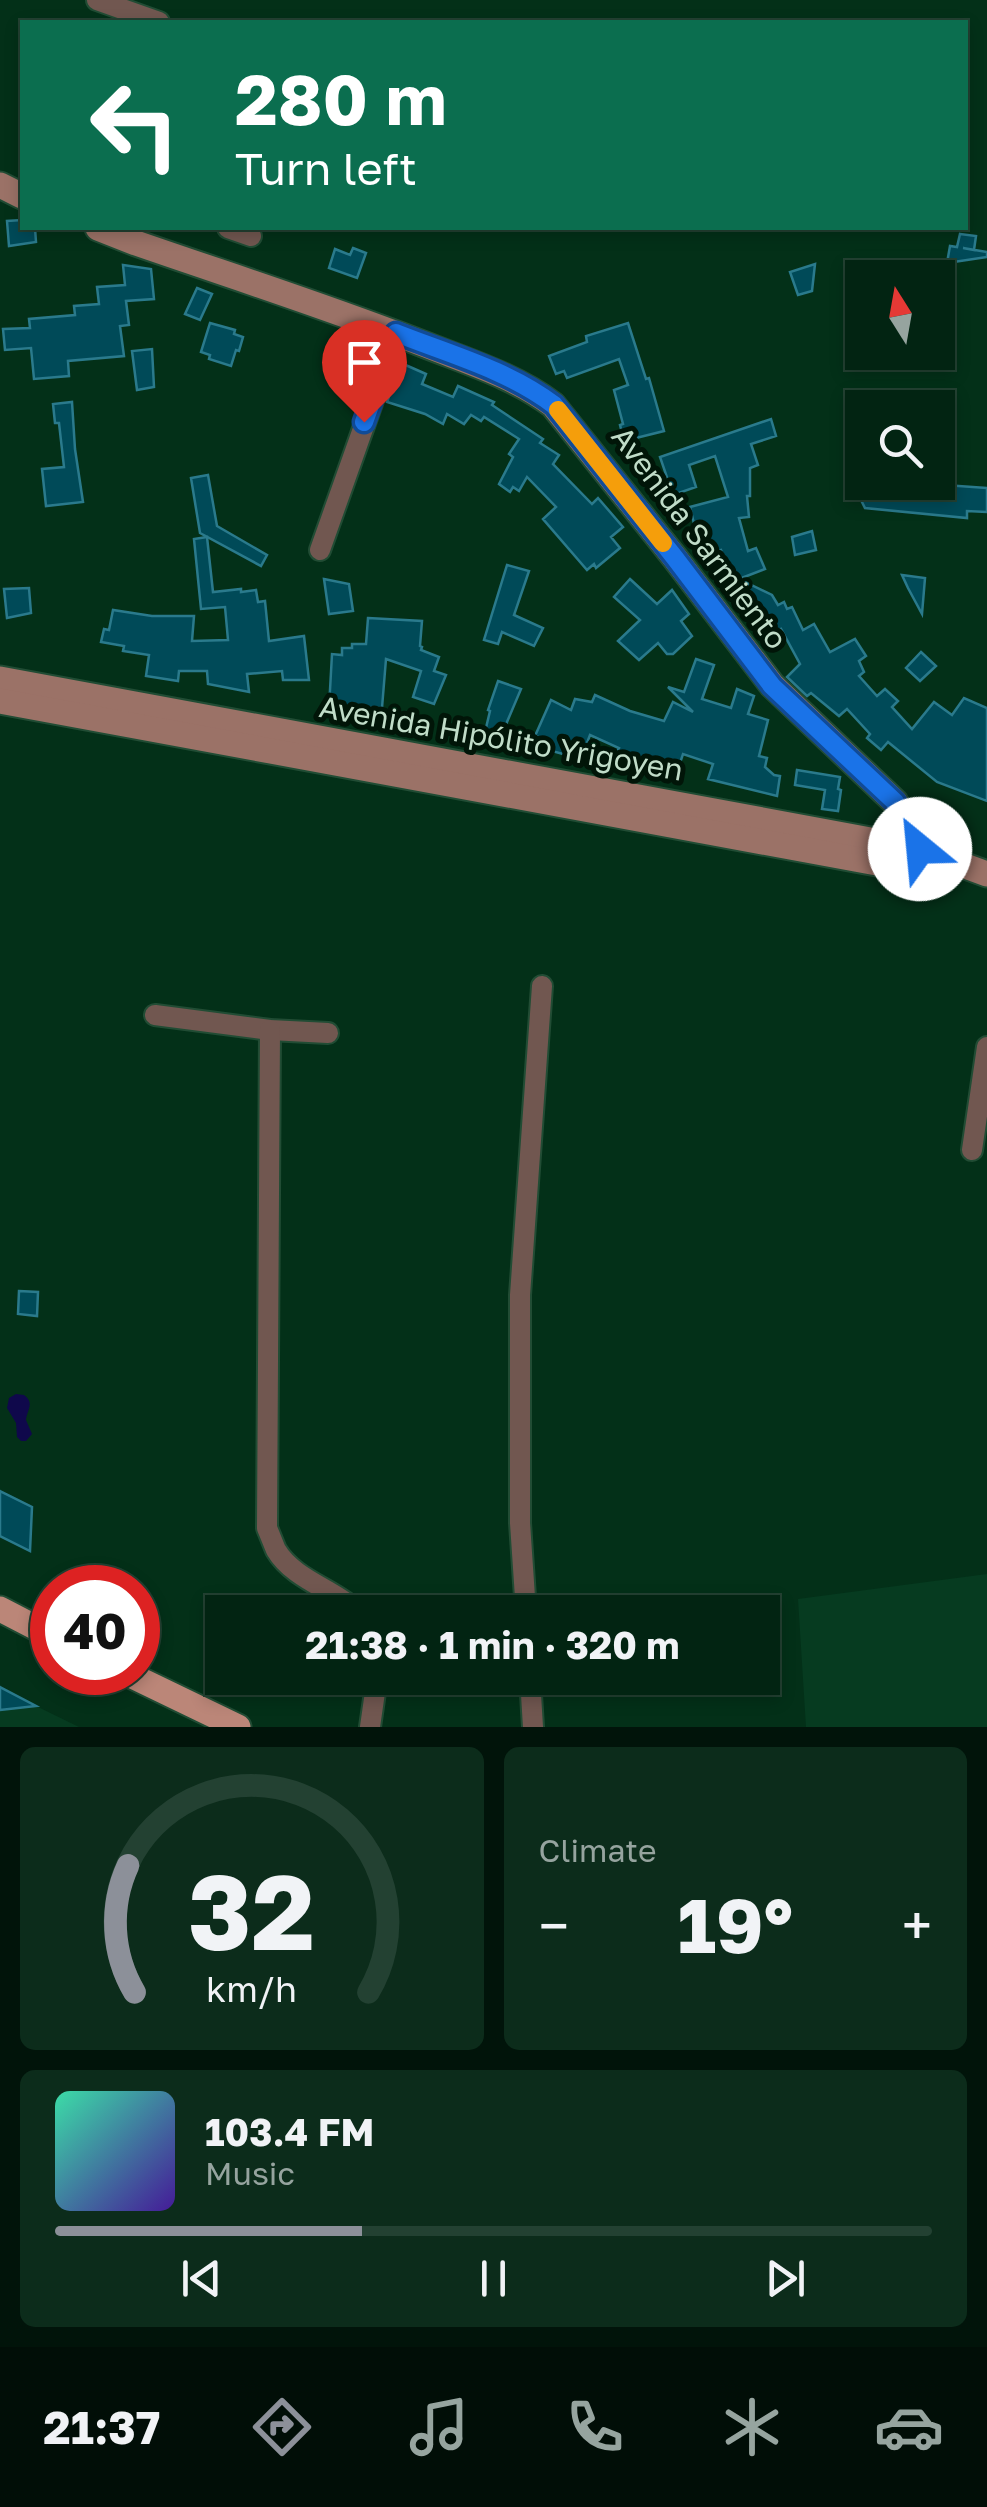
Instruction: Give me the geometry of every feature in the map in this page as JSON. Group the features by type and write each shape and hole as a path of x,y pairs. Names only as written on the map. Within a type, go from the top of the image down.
{"main road":[{"name":"Avenida Sarmiento","path":"108,230 498,373 554,405 772,686 895,802 920,859"},
{"name":"Avenida Hipólito Yrigoyen","path":"0,679 258,738 894,866 920,859 987,878"},
{"name":"Avenida Hipólito Yrigoyen","path":"0,701 258,738"},
{"path":"0,1609 30,1625"},
{"path":"160,1689 238,1727"}],"street":[{"path":"97,0 153,20"},
{"path":"234,230 251,236"},
{"path":"320,550 396,333"},
{"path":"525,1595 520,1523 520,1295 542,986"},
{"path":"156,1016 328,1033"},
{"path":"270,1030 267,1528 278,1553 302,1576 335,1595"},
{"path":"972,1150 987,1047"},
{"path":"370,1727 375,1695"},
{"path":"531,1695 533,1727"}],"shaded area":[{"path":"24,1395 30,1404 26,1420 32,1434 26,1441 17,1437 16,1423 7,1408 9,1398"},
{"path":"987,1574 987,1727 806,1727 798,1599"},
{"path":"36,1706 79,1727 0,1727 0,1710"}],"building":[{"path":"20,220 20,230 35,230 36,242 9,246 7,221"},
{"path":"960,234 976,236 974,250 987,252 987,257 948,260 950,246 957,247"},
{"path":"353,248 366,253 357,278 329,268 335,249 350,255"},
{"path":"815,264 812,291 798,295 790,272"},
{"path":"123,265 151,269 154,299 126,301 129,325 120,326 124,356 68,361 69,376 34,379 31,348 5,350 3,329 30,328 29,319 75,315 74,306 99,304 97,287 125,285"},
{"path":"197,288 212,294 200,320 185,314"},
{"path":"210,323 235,330 234,334 243,337 231,366 201,352"},
{"path":"628,323 664,431 624,441 614,390 628,385 619,359 567,378 564,371 556,374 549,356 587,342 586,336"},
{"path":"152,349 154,387 137,390 132,351"},
{"path":"401,363 426,374 422,384 453,397 458,386 494,402 492,405 543,439 540,443 559,455 553,464 592,504 598,498 623,527 611,537 620,548 596,568 594,564 587,570 543,519 556,507 527,477 519,491 513,487 510,492 499,484 513,457 509,454 519,439 484,417 481,421 471,415 464,424 447,414 443,424 387,402"},
{"path":"72,402 83,502 46,506 42,469 64,467 53,404"},
{"path":"771,419 776,436 751,444 758,465 750,468 749,517 739,518 748,551 756,548 765,569 739,579 772,595 778,605 784,602 787,609 792,607 803,630 814,624 830,652 855,639 866,656 859,661 864,672 859,676 877,696 885,689 898,701 892,707 912,729 934,702 952,715 964,698 987,708 987,801 937,782 888,742 881,750 867,738 870,734 847,709 839,716 811,693 807,696 787,677 800,664 781,629 764,637 736,580 733,582 721,550 710,553 701,526 695,528 690,507 728,497 715,456 689,465 696,487 673,495 660,457"},
{"path":"208,475 217,526 267,555 261,566 200,533 191,478"},
{"path":"955,486 987,488 987,512 967,511 967,518 865,508 861,500 955,500"},
{"path":"812,531 816,550 795,555 792,537"},
{"path":"207,537 213,592 256,590 258,602 265,601 269,641 304,636 309,680 283,680 282,671 247,674 249,692 208,684 207,671 179,671 178,681 146,676 149,655 101,642 104,629 109,630 113,610 152,616 194,616 192,641 228,640 225,607 201,609 194,539"},
{"path":"507,565 529,571 514,615 543,628 534,646 502,632 498,644 484,640"},
{"path":"902,575 925,578 922,614 908,588"},
{"path":"324,579 349,584 353,611 329,614"},
{"path":"630,579 657,604 672,590 689,614 681,621 692,636 673,654 667,654 658,643 639,660 618,641 640,620 614,597"},
{"path":"29,588 31,613 7,618 4,589"},
{"path":"368,618 422,621 421,650 439,657 434,671 446,675 434,704 413,697 421,671 386,659 382,708 357,707 357,713 329,708 332,654 342,655 342,648 352,648 352,644 366,644"},
{"path":"921,652 936,666 920,681 906,668"},
{"path":"696,659 714,665 702,699 731,708 737,689 754,696 748,714 768,720 759,756 767,758 765,767 780,776 777,796 708,779 713,764 683,754 676,775 631,762 630,768 612,763 619,748 590,735 581,759 541,748 545,739 535,736 551,700 571,710 575,699 592,702 595,695 664,721 673,702 693,712 668,687 684,692"},
{"path":"498,681 521,689 504,736 485,732"},
{"path":"797,770 840,777 838,811 822,809 825,790 795,785"},
{"path":"19,1291 38,1292 37,1316 18,1314"},
{"path":"0,1491 32,1507 30,1551 0,1536"},
{"path":"0,1687 36,1706 0,1710"}],"slow traffic":[{"path":"558,410 663,543"}],"route":[{"path":"364,422 396,333 498,373 554,405 752,662 772,686 895,802 920,849"}]}
